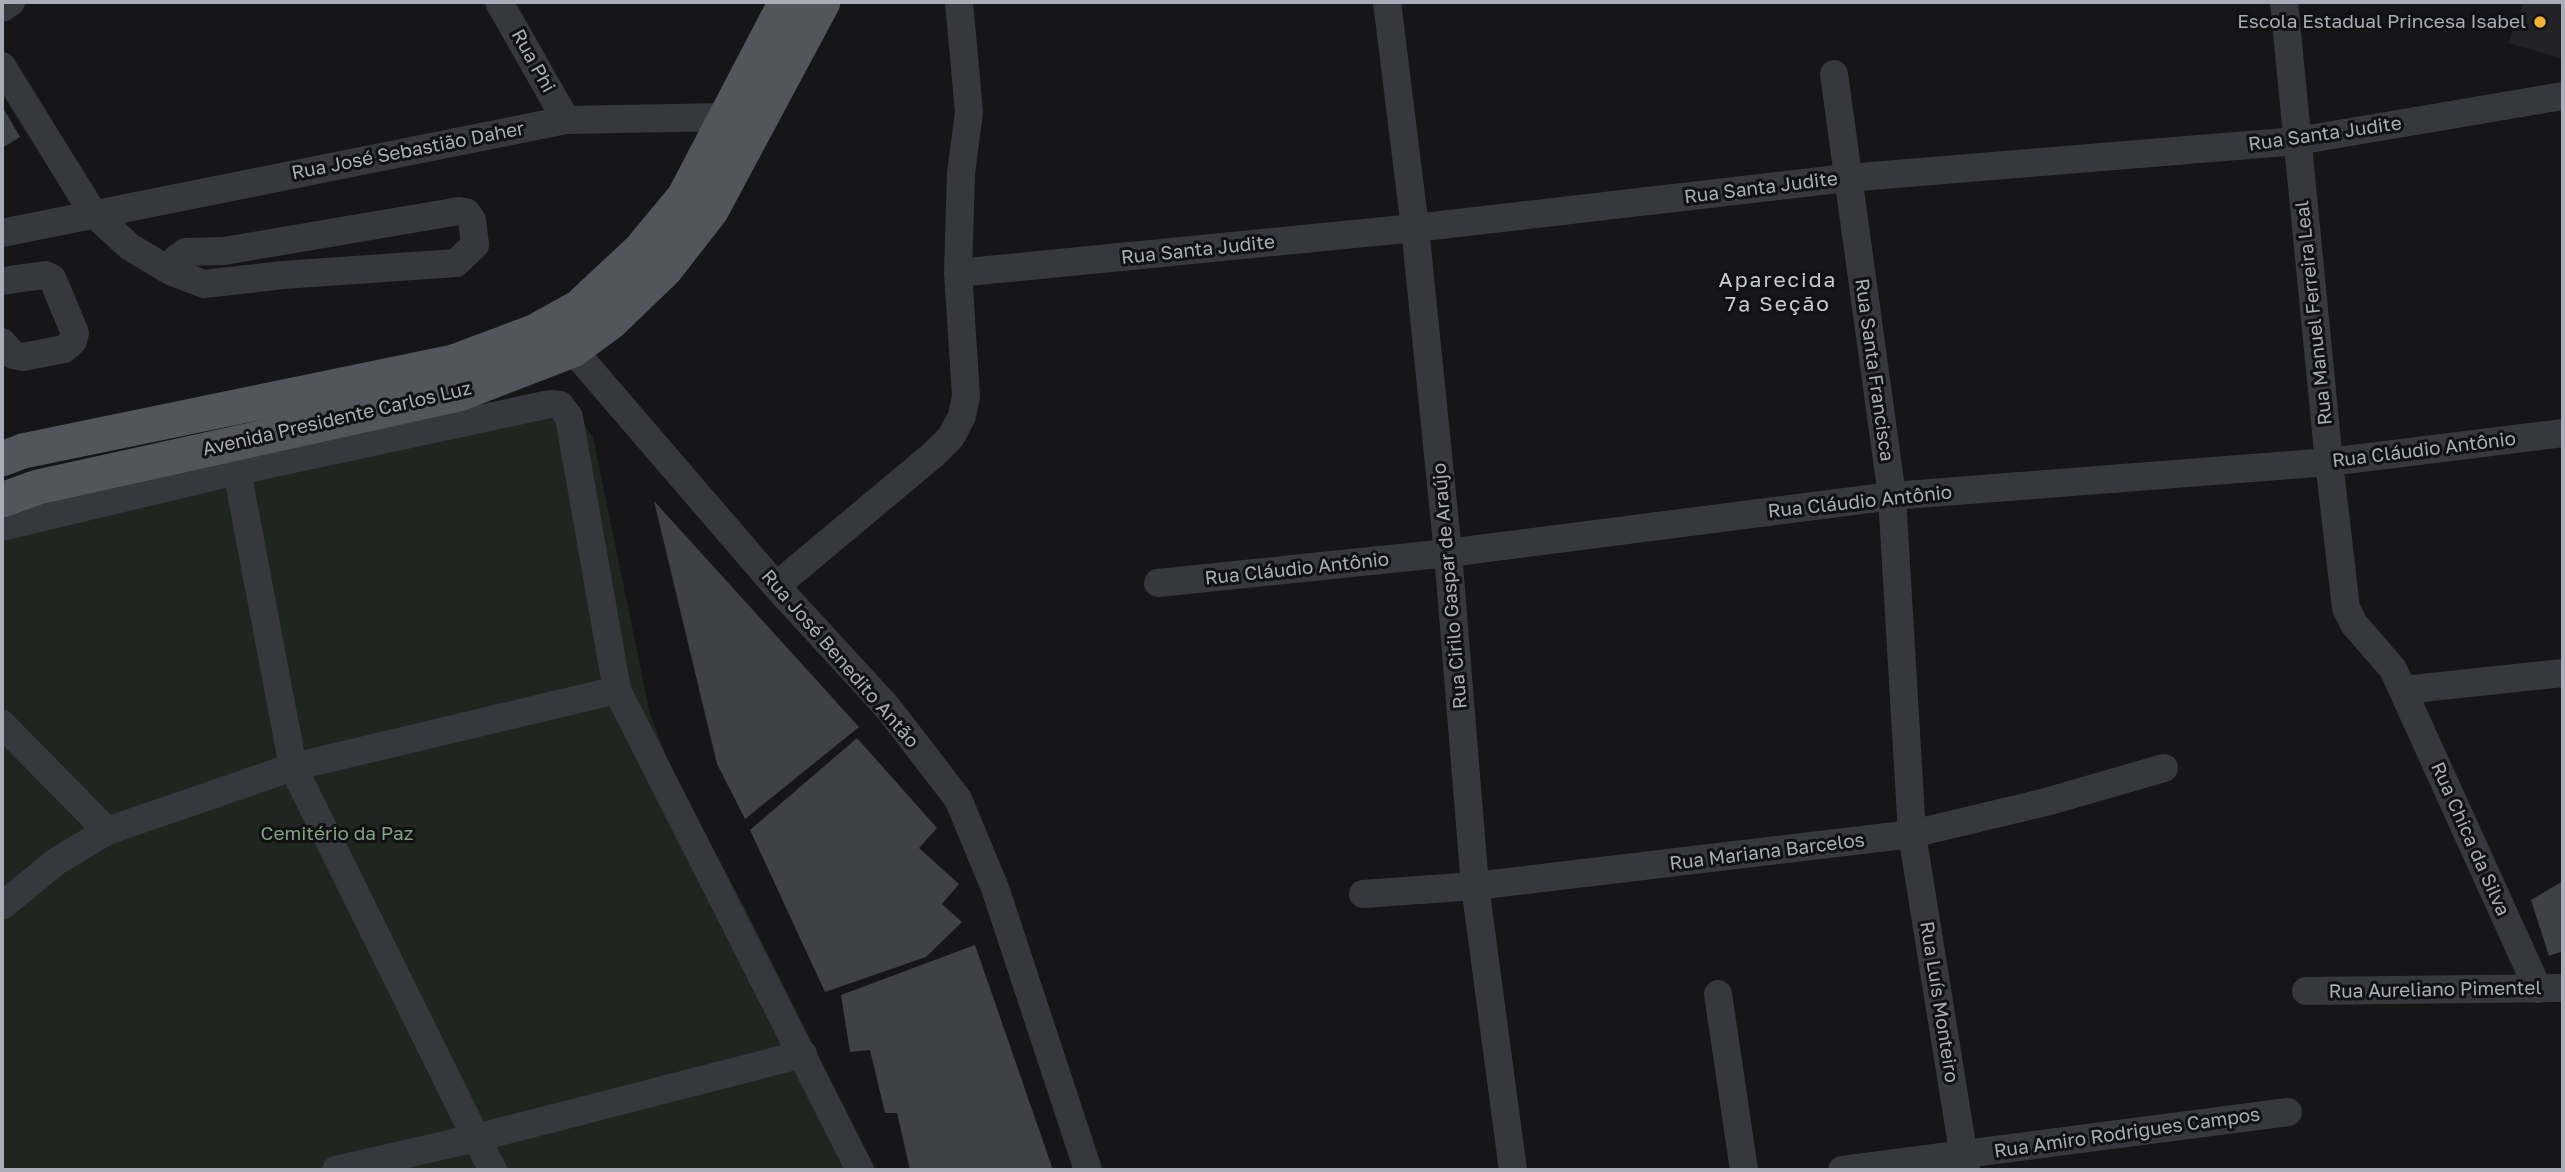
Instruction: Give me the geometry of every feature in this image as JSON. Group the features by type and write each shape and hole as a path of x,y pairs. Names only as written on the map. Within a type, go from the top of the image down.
{"main road":[{"name":"Avenida Presidente Carlos Luz","path":"2,459 23,451 454,362 534,332 579,307 641,249 684,197 786,2"},
{"name":"Avenida Presidente Carlos Luz","path":"2,500 38,487 459,394 573,350 611,322 665,270 711,211 823,2"}],"street":[{"path":"2,8 11,2"},
{"name":"Rua Phi","path":"499,2 566,120"},
{"path":"776,586 951,437 962,416 966,396 957,273 961,173 970,112 959,2"},
{"name":"Rua Cirilo Gaspar de Araújo","path":"1387,2 1415,228 1448,553 1475,886 1513,1170"},
{"name":"Rua Manuel Ferreira Leal","path":"2284,2 2346,608 2354,624 2393,669 2403,690"},
{"path":"2,66 93,213 130,247 172,272 204,284 284,275 456,263 475,244 472,220 466,212 459,211 224,251 185,252 176,258 172,272"},
{"name":"Rua Santa Francisca","path":"1834,74 1892,496 1912,834"},
{"name":"Rua Santa Judite","path":"957,273 1415,228 1847,178 2297,141 2563,96"},
{"name":"Rua José Sebastião Daher","path":"2,233 566,120 726,117"},
{"path":"281,240 284,275"},
{"path":"2,281 45,275 52,278 75,333 73,341 64,349 23,357 13,355 2,342"},
{"name":"Rua José Benedito Antão","path":"573,350 776,586 888,708 958,799 995,888 1088,1170"},
{"path":"2,527 237,471 550,404 560,405 569,417 617,690 860,1170"},
{"name":"Rua Cláudio Antônio","path":"1158,583 1448,553 1892,496 2329,461 2563,433"},
{"path":"237,471 293,767 493,1170"},
{"path":"2403,690 2563,673"},
{"path":"2,906 57,861 107,831 293,767 617,690"},
{"name":"Rua Chica da Silva","path":"2403,690 2550,988"},
{"path":"2,724 107,831"},
{"name":"Rua Mariana Barcelos","path":"1363,894 1475,886 1912,834 2046,802 2164,768"},
{"name":"Rua Luís Monteiro","path":"1912,834 1966,1163"},
{"name":"Rua Aureliano Pimentel","path":"2306,991 2550,988"},
{"path":"1718,994 1744,1170"},
{"path":"336,1170 476,1138 803,1054"},
{"name":"Rua Amiro Rodrigues Campos","path":"1842,1170 1966,1163 2288,1112"}],"shaded area":[{"name":"Escola Estadual Princesa Isabel","path":"2524,2 2563,2 2563,59 2508,43"}],"green space":[{"name":"Cemitério da Paz","path":"555,390 593,437 650,714 673,773 746,910 876,1170 2,1170 2,537 37,520 522,395"}],"building":[{"path":"2,106 20,137 2,148"},
{"path":"654,501 859,727 745,819 717,764"},
{"path":"857,738 937,828 919,848 959,884 942,904 962,922 926,957 825,992 750,830"},
{"path":"2563,881 2563,951 2549,956 2531,900"},
{"path":"975,945 1053,1170 910,1170 897,1113 885,1113 870,1050 850,1052 841,995"}],"place":[{"name":"Escola Estadual Princesa Isabel","path":"2540,22"}],"district":[{"name":"Aparecida 7ª Seção","path":"1778,292"}]}
